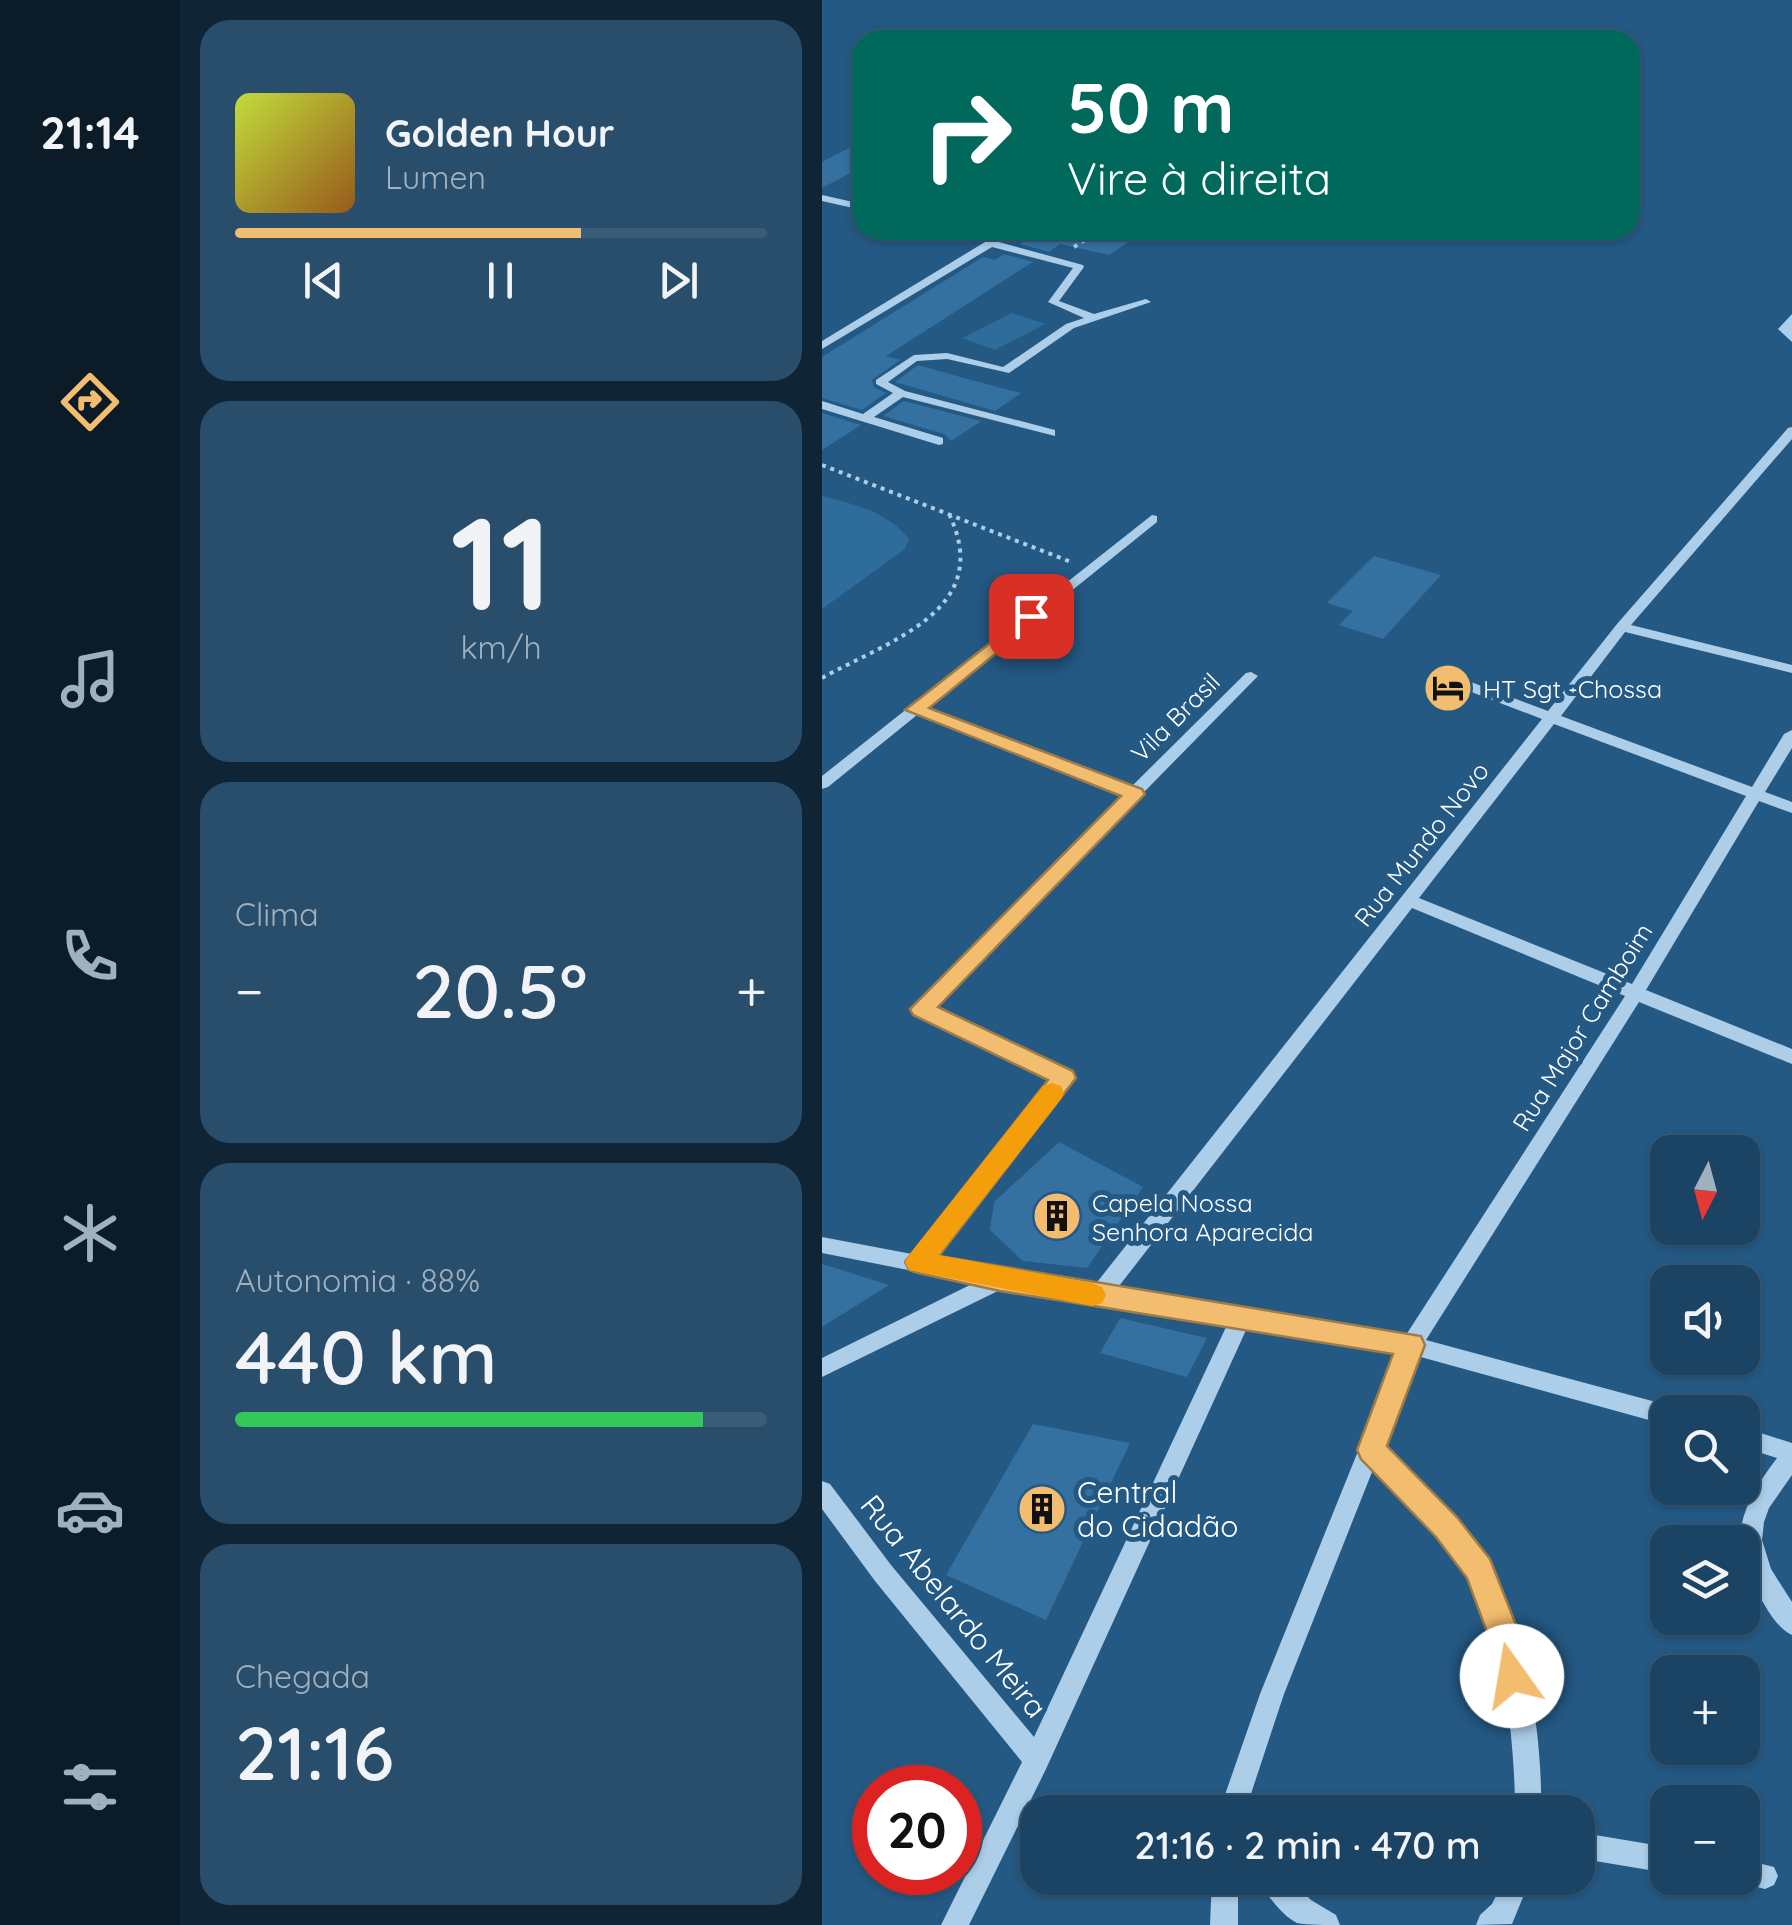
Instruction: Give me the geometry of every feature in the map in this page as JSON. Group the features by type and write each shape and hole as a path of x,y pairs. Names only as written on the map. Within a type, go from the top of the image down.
{"street":[{"path":"822,198 852,206"},
{"path":"822,346 997,240 1079,267 1053,302 1094,318"},
{"path":"1050,433 901,393 880,382 914,358 946,356 1006,371 1070,326 1146,302"},
{"path":"1792,317 1784,329 1792,339"},
{"path":"865,418 901,393"},
{"path":"822,406 938,440"},
{"name":"Rua Mundo Novo","path":"1099,1296 1622,627 1792,431"},
{"path":"822,784 1152,519"},
{"path":"1622,627 1792,669"},
{"name":"Vila Brasil","path":"918,1262 1064,1078 922,1009 1251,676"},
{"path":"1466,685 1792,808"},
{"name":"Vila Brasil","path":"915,710 1134,794"},
{"name":"Rua Major Camboim","path":"1238,1795 1272,1694 1411,1345 1636,992 1752,794 1792,734"},
{"path":"1408,900 1792,1057"},
{"path":"822,1245 1000,1280 1411,1345 1650,1410"},
{"path":"822,1368 1000,1280"},
{"path":"955,1925 1037,1760 1240,1320"},
{"path":"1760,1443 1792,1455 1760,1496 1752,1522 1752,1552 1758,1572 1792,1624"},
{"path":"1371,1450 1447,1527 1479,1570 1506,1640 1529,1795"},
{"name":"Rua Abelardo Meira","path":"822,1491 883,1573 1037,1760"},
{"path":"1595,1848 1650,1857"},
{"path":"1224,1925 1225,1895"},
{"path":"1287,1895 1301,1910 1326,1925"},
{"path":"1490,1925 1502,1914 1510,1895"}],"path":[{"path":"822,466 1089,570"},
{"path":"822,678 926,617 957,589 963,557 950,516"}],"shaded area":[{"path":"1012,313 1045,324 995,350 962,338"},
{"path":"822,496 881,516 909,539 905,549 822,609"}],"building":[{"path":"852,146 852,172 822,188 822,162"},
{"path":"1026,240 1131,240 1109,255 1060,244 1049,252 1020,244"},
{"path":"1004,254 1033,262 886,356 900,360 872,380 874,387 886,393 862,410 822,398 822,357 983,257 995,260"},
{"path":"918,365 1021,393 995,411 895,382"},
{"path":"904,401 981,421 951,441 944,434 883,416"},
{"path":"822,413 861,425 822,450"},
{"path":"1374,556 1441,575 1383,639 1339,625 1353,611 1327,603"},
{"name":"Capela Nossa Senhora Aparecida","path":"1059,1142 1143,1187 1087,1268 1023,1261 990,1230 994,1202"},
{"path":"822,1264 889,1285 822,1327"},
{"path":"1120,1318 1207,1338 1187,1377 1100,1353"},
{"name":"Central do Cidadão","path":"1033,1424 1130,1443 1046,1620 946,1575"}],"slow traffic":[{"path":"1052,1093 918,1262 1092,1295"}],"place":[{"name":"HT Sgt -Chossa","path":"1448,688"},
{"name":"Capela Nossa Senhora Aparecida","path":"1057,1216"},
{"name":"Central do Cidadão","path":"1042,1509"}],"route":[{"path":"1031,616 915,710 987,734 1134,794 922,1009 1064,1078 918,1262 1000,1280 1411,1345 1371,1450 1447,1527 1479,1570 1506,1640 1512,1676"}]}
